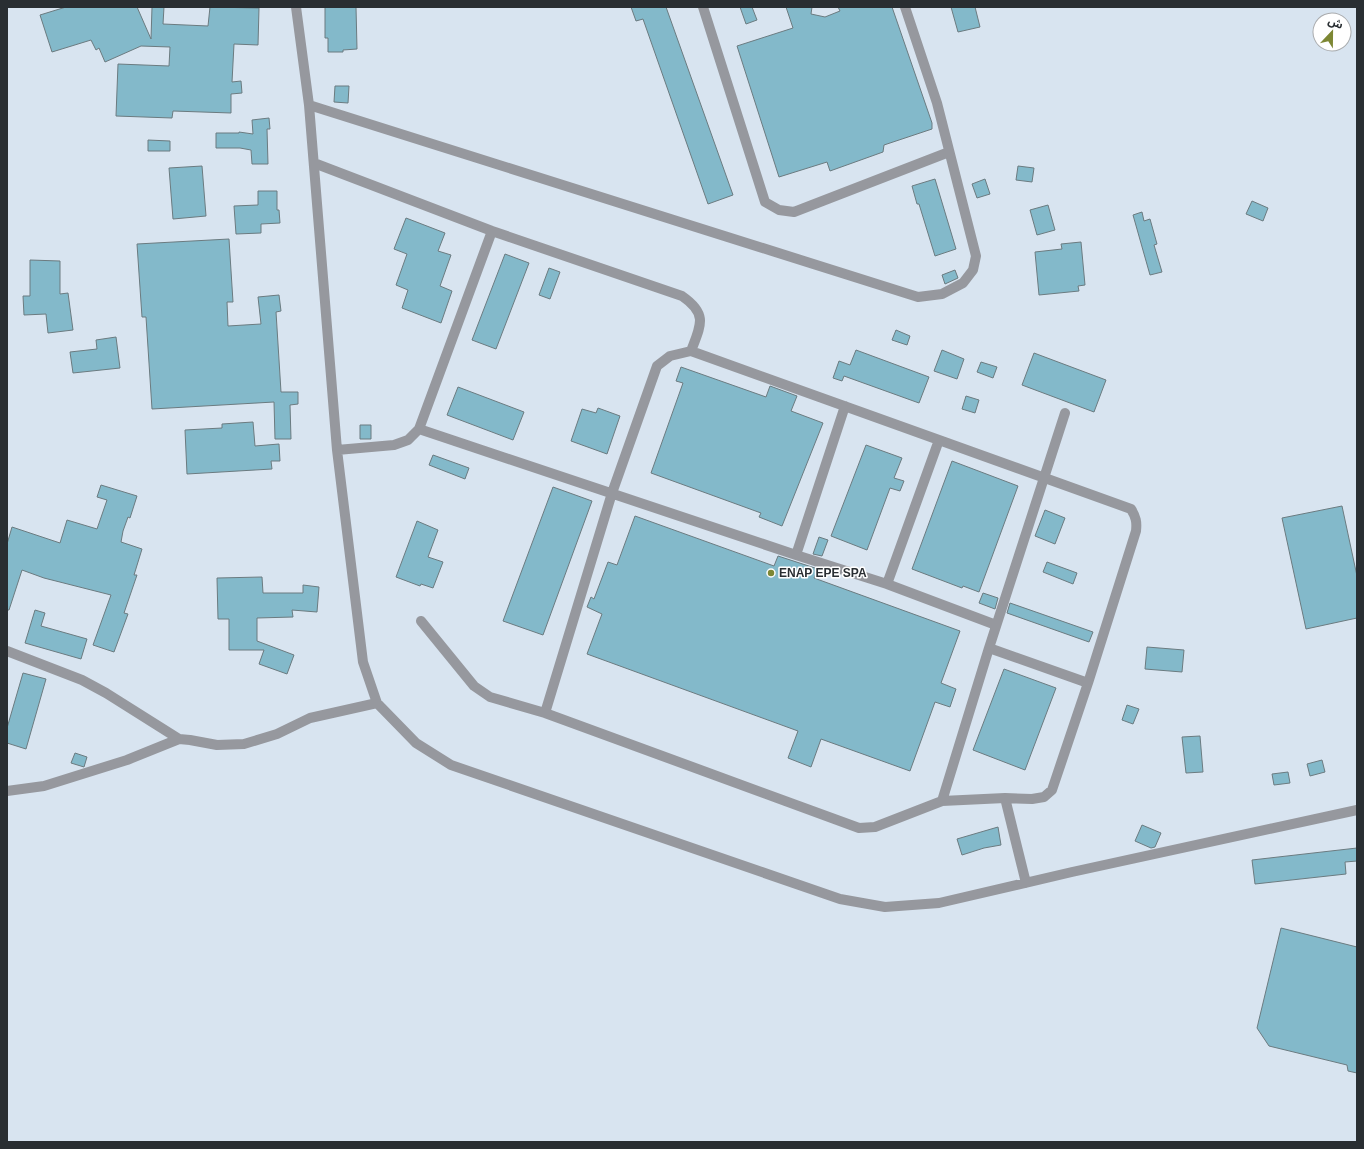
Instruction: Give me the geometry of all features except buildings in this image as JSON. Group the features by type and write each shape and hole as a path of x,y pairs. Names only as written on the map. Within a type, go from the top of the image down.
{"street":[{"path":"296,7 309,105 336,450 363,662 377,703 416,743 451,765 840,899 885,907 939,903 1357,810"},
{"path":"703,7 765,202 779,210 794,212 949,152"},
{"path":"309,105 918,297 942,294 963,283 972,270 976,256 937,103 905,7"},
{"path":"314,163 492,231 682,296 692,302 699,312 700,327 691,351"},
{"path":"336,450 394,445 408,440 419,429 492,231"},
{"path":"421,621 474,686 490,697 545,713 859,828 875,827 942,801 1005,798 1032,799 1044,797 1052,790 1088,683 1136,531 1137,523 1135,515 1131,509 691,351 670,356 657,366 612,493 545,713"},
{"path":"796,555 845,406"},
{"path":"942,801 996,625 1065,413"},
{"path":"419,429 887,584 996,625"},
{"path":"887,584 940,440"},
{"path":"989,648 1088,683"},
{"path":"7,651 82,680 106,693 179,740"},
{"path":"7,791 44,786 127,760 179,740 190,740 217,745 244,744 277,734 310,718 377,703"},
{"path":"1005,798 1026,883"}],"place":[{"name":"ENAP EPE SPA","path":"771,573"}]}
